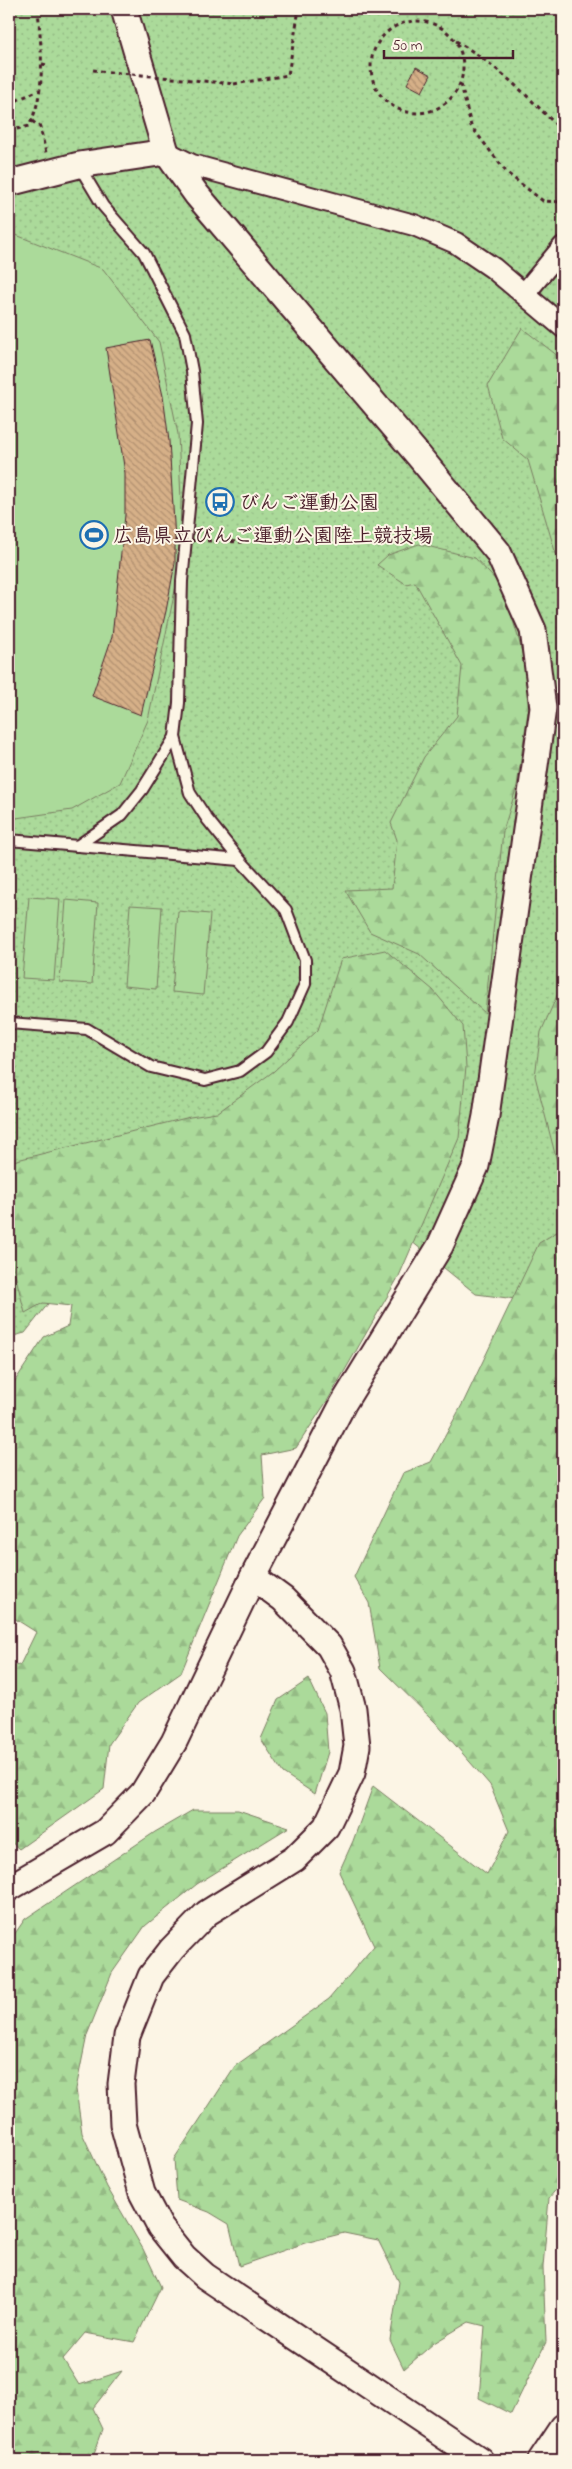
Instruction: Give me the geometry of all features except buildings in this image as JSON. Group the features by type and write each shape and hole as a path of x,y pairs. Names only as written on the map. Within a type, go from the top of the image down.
{"street":[{"path":"9,1888 105,1832 143,1792 174,1742 253,1577 344,1404 440,1246 476,1166 486,1116 544,708 533,630 498,552 197,195 166,152 124,9"},
{"path":"9,183 79,166 166,152 192,164 414,225 456,244 493,268 525,293 563,327"},
{"path":"525,293 563,247"},
{"path":"253,1577 283,1599 329,1646 343,1671 353,1709 357,1746 352,1774 326,1827 294,1859 207,1913 172,1949 151,1976 127,2036 122,2084 123,2124 142,2193 160,2227 184,2257 205,2276 480,2460"},
{"path":"541,2460 563,2427"}],"lane":[{"path":"9,1023 87,1029 151,1067 205,1080 240,1071 266,1052 288,1022 299,1002 305,984 305,960 286,910 240,860 207,819 190,793 175,738 179,703 182,581 197,424 192,371 185,334 144,252 103,206 79,166"},
{"path":"77,846 122,815 142,790 175,738"},
{"path":"9,840 240,860"}],"path":[{"path":"9,131 29,126 32,121 39,90 42,64 38,9"},
{"path":"93,70 234,84 288,75 300,9"},
{"path":"415,20 430,22 444,29 454,40 462,53 464,69 460,84 453,97 441,106 427,112 412,113 397,109 384,100 375,88 371,73 371,58 377,43 386,32 400,24 415,20"},
{"path":"454,40 480,55 524,91 563,131"},
{"path":"42,64 47,64"},
{"path":"460,84 471,126 507,174 543,201 563,202"},
{"path":"9,104 39,90"},
{"path":"32,121 40,127 45,152"},
{"path":"175,540 242,542"}],"green space":[{"path":"9,9 563,9 563,1305 476,1294 395,1228 71,1275 25,1333 9,1337"},
{"name":"広島県立びんご運動公園陸上競技場","path":"9,235 16,235 103,269 159,342 178,434 181,499 179,571 148,720 120,783 72,810 9,819"},
{"path":"522,328 563,360 563,578 528,460 502,438 488,385"},
{"path":"419,544 475,558 503,588 519,640 531,691 517,786 503,831 485,1013 419,954 370,932 345,890 392,888 397,840 391,823 424,757 457,716 462,666 415,582 406,584 377,565 388,555"},
{"path":"29,897 60,899 54,980 22,978"},
{"path":"66,900 98,903 92,984 60,982"},
{"path":"130,905 162,907 156,989 124,986"},
{"path":"178,911 210,914 203,995 172,992"},
{"path":"385,950 433,990 463,1026 466,1067 459,1138 399,1276 329,1398 296,1448 262,1455 265,1498 237,1536 181,1673 138,1703 109,1744 104,1789 19,1849 9,1840 9,1666 20,1665 36,1632 9,1615 9,1406 11,1387 44,1337 68,1326 71,1306 43,1303 25,1313 9,1251 9,1162 190,1117 217,1113 274,1071 318,1030 341,959"},
{"path":"563,982 563,1185 535,1076 541,1032"},
{"path":"563,1228 563,2181 549,2198 543,2267 546,2342 511,2414 479,2398 485,2326 469,2322 434,2343 404,2369 390,2340 399,2282 378,2240 344,2233 305,2243 239,2266 229,2224 209,2212 177,2200 174,2159 235,2066 329,1999 374,1946 339,1872 353,1841 373,1786 487,1874 509,1831 490,1785 436,1723 380,1668 369,1603 354,1577 403,1473 431,1462 464,1401 539,1243"},
{"path":"309,1679 325,1713 328,1752 315,1794 283,1773 261,1739 278,1700"},
{"path":"193,1810 238,1810 289,1827 197,1884 145,1926 112,1973 87,2035 76,2089 82,2133 107,2187 143,2249 161,2287 134,2342 85,2333 63,2359 79,2385 122,2371 93,2408 103,2429 92,2460 9,2460 9,1942 25,1919 155,1832"}],"place":[{"name":"びんご運動公園","path":"220,502"},
{"name":"広島県立びんご運動公園陸上競技場","path":"94,535"}]}
